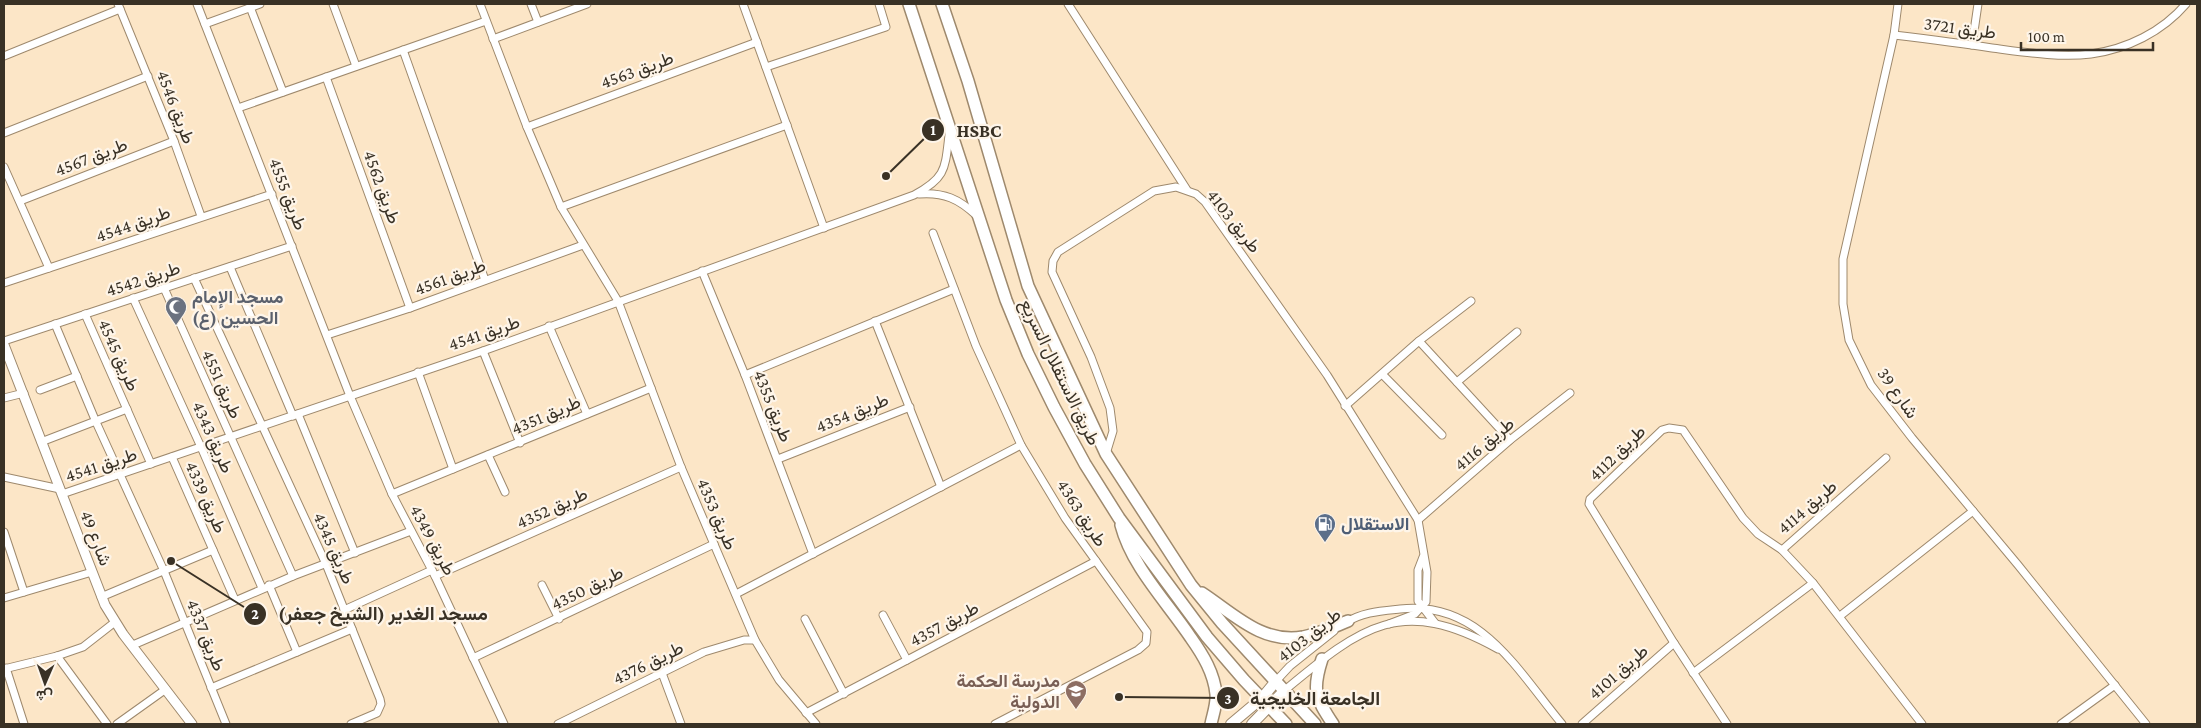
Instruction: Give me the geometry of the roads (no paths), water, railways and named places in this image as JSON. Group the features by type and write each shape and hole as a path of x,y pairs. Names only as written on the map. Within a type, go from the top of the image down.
{"main road":[{"name":"طريق الاستقلال السريع","path":"909,4 1006,300 1028,354 1085,464 1119,518 1207,637 1286,724"},
{"name":"طريق الاستقلال السريع","path":"942,4 968,81 1028,286 1106,454 1191,585 1222,623 1315,724"},
{"path":"1119,518 1125,540 1146,575 1195,644 1211,672 1216,695 1211,724"},
{"path":"1191,585 1236,618 1266,634 1304,637 1348,621"},
{"path":"1322,659 1315,686 1319,702 1333,724"},
{"path":"1231,724 1262,698 1276,681"},
{"path":"1252,724 1271,707 1285,690"}],"street":[{"name":"طريق 4555","path":"197,4 350,396"},
{"path":"205,24 260,4"},
{"path":"333,4 356,66"},
{"path":"480,4 527,127 561,207 618,301"},
{"path":"531,4 538,22"},
{"path":"493,39 587,4"},
{"path":"743,4 824,228"},
{"path":"766,67 886,27 879,4"},
{"path":"1068,4 1187,190"},
{"name":"شارع 39","path":"1898,4 1894,35 1842,259 1843,304 1848,340 1871,385 1912,438 2146,724"},
{"path":"1972,45 1978,4"},
{"name":"طريق 3721","path":"1894,35 2035,54 2090,54 2136,42 2157,30 2186,4"},
{"name":"طريق 4546","path":"4,56 119,7 174,141 201,216"},
{"path":"250,7 283,92"},
{"path":"238,108 486,21"},
{"name":"طريق 4563","path":"527,127 757,42"},
{"path":"403,50 486,280"},
{"path":"4,133 148,76"},
{"name":"طريق 4562","path":"326,78 410,308"},
{"path":"561,207 787,125"},
{"path":"914,195 938,180 945,165 950,129"},
{"name":"طريق 4567","path":"20,202 174,141"},
{"path":"4,167 49,268"},
{"name":"طريق 4103","path":"1106,454 1113,431 1110,408 1091,357 1052,272 1053,261 1058,252 1154,191 1170,188 1187,190 1205,202 1327,375 1418,520 1424,557 1418,570 1418,601 1422,608"},
{"name":"طريق 4544","path":"4,283 272,194"},
{"path":"914,195 947,195 964,204 979,218"},
{"name":"طريق 4541","path":"61,491 121,474 483,351 914,195"},
{"name":"طريق 4363","path":"933,233 976,346 1022,445 1066,518 1145,628 1148,636 1146,643 1138,650 995,724"},
{"name":"طريق 4561","path":"326,335 410,308 583,245"},
{"name":"طريق 4542","path":"4,341 292,246"},
{"path":"230,267 355,553"},
{"name":"طريق 4355","path":"702,271 745,375 814,554"},
{"name":"طريق 4551","path":"194,278 261,427"},
{"name":"طريق 4551","path":"164,288 229,437"},
{"path":"745,375 954,289"},
{"name":"طريق 4343","path":"133,298 297,652"},
{"path":"1345,406 1419,341 1471,300"},
{"name":"طريق 4353","path":"618,301 681,467 755,640 779,680 816,724"},
{"name":"طريق 4545","path":"85,314 151,464"},
{"name":"طريق 4354","path":"875,321 941,487"},
{"name":"طريق 4337","path":"55,324 96,422 164,571 226,724"},
{"path":"549,326 587,414"},
{"path":"1457,382 1517,332"},
{"path":"1419,341 1510,440"},
{"name":"شارع 49","path":"4,345 101,597 115,622 192,724"},
{"path":"483,351 520,443"},
{"path":"418,372 453,469"},
{"path":"1382,374 1442,435"},
{"path":"40,390 77,376"},
{"name":"طريق 4351","path":"392,494 651,388"},
{"path":"4,398 24,393"},
{"name":"طريق 4116","path":"1418,520 1510,440 1570,393"},
{"name":"طريق 4349","path":"350,396 392,494 434,573 504,724"},
{"name":"طريق 4354","path":"778,459 910,407"},
{"name":"طريق 4545","path":"41,442 127,409"},
{"name":"طريق 4345","path":"261,427 326,564 381,704 377,713 351,724"},
{"name":"طريق 4112","path":"1727,724 1674,643 1589,504 1590,499 1662,430 1669,428 1683,430 1747,524 1782,550"},
{"name":"طريق 4343","path":"229,437 293,576"},
{"path":"736,594 1022,445"},
{"path":"488,455 505,492"},
{"name":"طريق 4339","path":"172,457 235,600"},
{"name":"طريق 4114","path":"1886,458 1782,550 1813,583 1840,616 1922,724"},
{"name":"طريق 4352","path":"344,610 681,467"},
{"path":"4,477 61,491"},
{"path":"1840,616 1973,511"},
{"path":"133,645 184,621 266,587 412,531"},
{"path":"4,532 24,592"},
{"name":"طريق 4350","path":"473,658 559,619 714,544"},
{"name":"طريق 4339","path":"101,597 213,550"},
{"name":"طريق 4357","path":"806,713 1096,562"},
{"path":"4,598 92,572"},
{"path":"1693,673 1813,583"},
{"path":"542,585 559,619"},
{"path":"1388,624 1415,614 1422,608 1435,623"},
{"name":"طريق 4103","path":"1276,681 1322,639 1348,621 1367,613 1385,609 1422,608 1444,611 1468,621 1492,640 1562,724"},
{"path":"883,615 908,660"},
{"path":"806,619 844,694"},
{"path":"24,724 5,669 57,656 83,647 115,622"},
{"name":"طريق 4103","path":"1285,690 1322,659 1354,637 1369,629 1388,624 1435,623 1470,634 1503,652"},
{"path":"211,688 352,630"},
{"name":"طريق 4376","path":"558,724 704,652 744,640 755,640"},
{"name":"طريق 4101","path":"1582,724 1674,643"},
{"path":"57,656 107,724"},
{"path":"662,673 681,724"},
{"path":"2061,724 2115,685"},
{"path":"117,724 166,690"}],"place":[{"name":"HSBC","path":"886,176"},
{"name":"مسجد الإمام الحسين (ع)","path":"176,326"},
{"name":"الاستقلال","path":"1325,543"},
{"name":"مسجد الغدير (الشيخ جعفر)","path":"171,561"},
{"name":"الجامعة الخليجية","path":"1119,697"},
{"name":"مدرسة الحكمة الدولية","path":"1076,710"}]}
